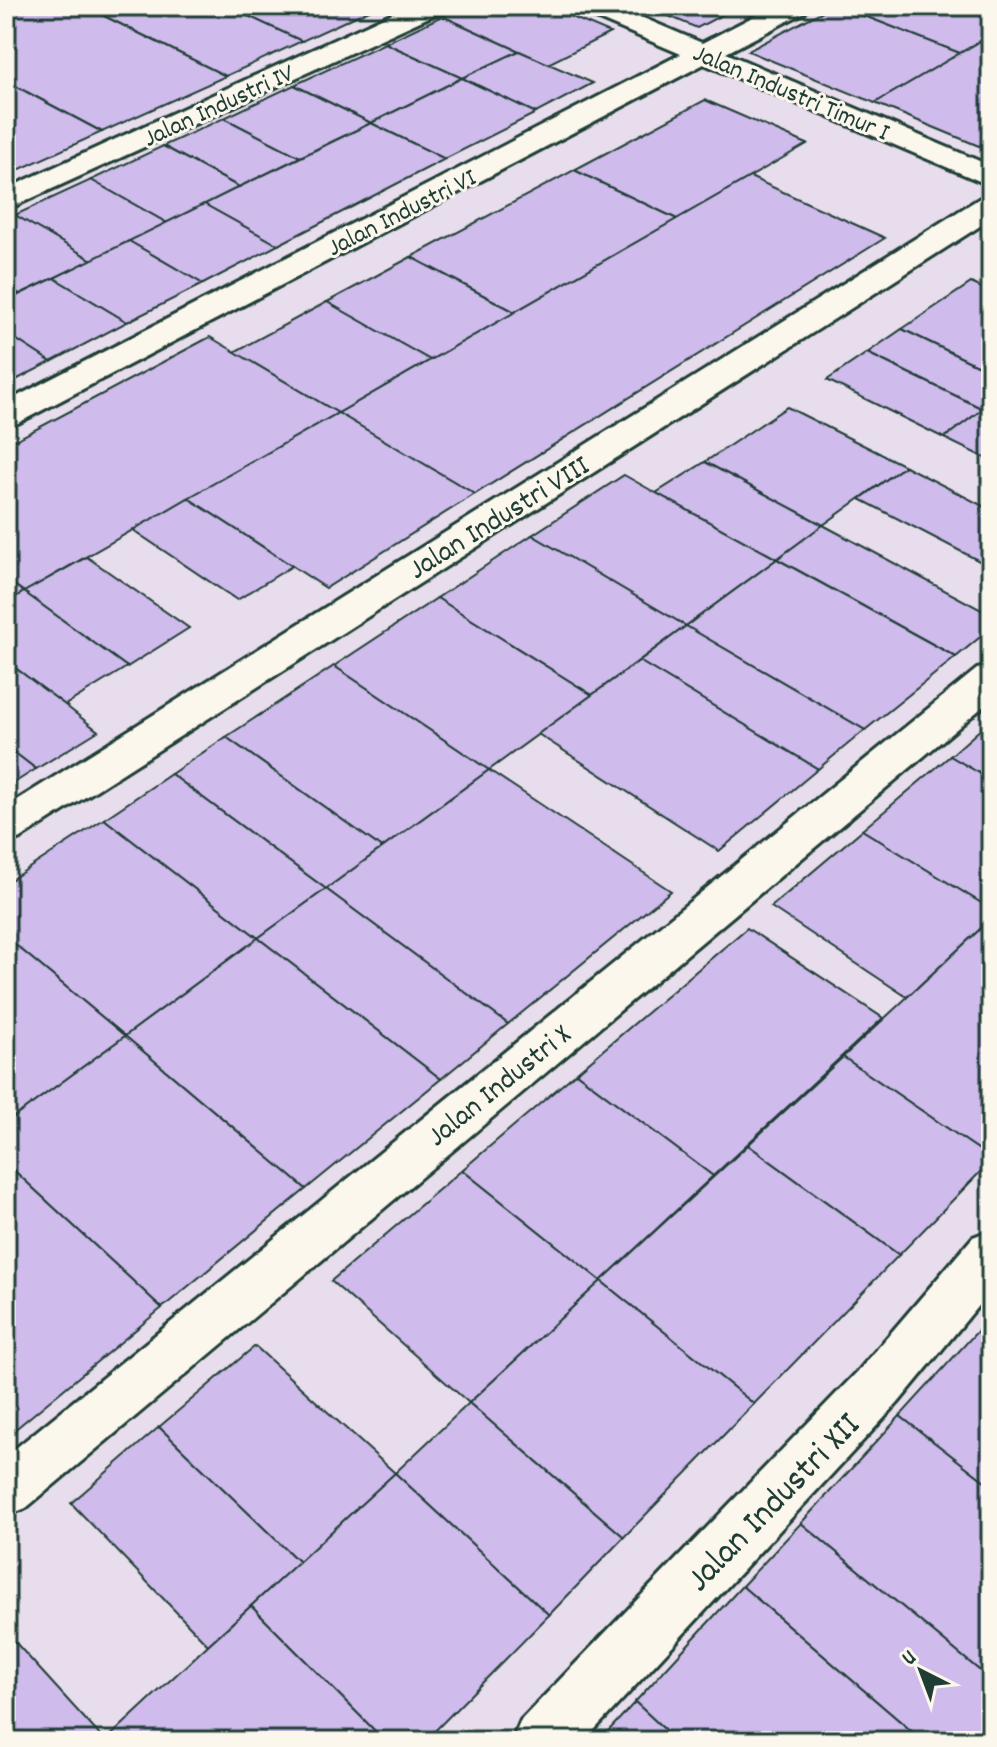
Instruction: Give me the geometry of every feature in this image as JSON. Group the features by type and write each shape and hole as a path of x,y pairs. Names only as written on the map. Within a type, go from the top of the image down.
{"lane":[{"name":"Jalan Industri IV","path":"6,201 430,6"},
{"name":"Jalan Industri Timur I","path":"592,6 991,177"},
{"name":"Jalan Industri VI","path":"6,416 795,6"},
{"name":"Jalan Industri VIII","path":"6,827 991,205"},
{"name":"Jalan Industri X","path":"6,1490 991,679"},
{"name":"Jalan Industri XII","path":"542,1741 879,1386 991,1252"}],"shaded area":[{"path":"6,6 991,6 991,1741 6,1741"}],"building":[{"path":"6,6 84,6 226,76 102,132 6,81"},
{"path":"84,6 227,6 302,41 226,76"},
{"path":"227,6 378,6 302,41"},
{"path":"464,6 546,6 610,33 548,64 442,16"},
{"path":"645,6 739,6 697,28"},
{"path":"832,6 839,6 960,53 875,103 748,51"},
{"path":"839,6 991,6 991,35 960,53"},
{"path":"442,16 519,51 462,78 385,43"},
{"path":"991,35 991,138 979,146 875,103"},
{"path":"385,43 462,78 371,123 294,85"},
{"path":"519,51 593,83 536,113 462,78"},
{"path":"462,78 536,113 445,159 371,123"},
{"path":"6,81 102,132 16,171 6,166"},
{"path":"294,85 371,123 300,157 224,118"},
{"path":"705,100 807,144 677,219 574,170"},
{"path":"224,118 300,157 239,187 163,146"},
{"path":"371,123 445,159 278,245 204,204"},
{"path":"163,146 239,187 167,223 91,180"},
{"path":"574,170 677,219 515,312 411,257"},
{"path":"750,177 885,238 475,494 338,413"},
{"path":"91,180 167,223 92,260 15,215"},
{"path":"204,204 278,245 203,284 129,241"},
{"path":"15,215 92,260 20,294 6,286 6,220"},
{"path":"129,241 203,284 127,322 54,278"},
{"path":"411,257 515,312 430,360 327,302"},
{"path":"54,278 127,322 51,362 6,333 6,301"},
{"path":"971,283 991,292 991,372 902,329"},
{"path":"327,302 430,360 338,413 234,352"},
{"path":"902,329 991,372 991,403 983,409 867,353"},
{"path":"6,333 51,362 6,385"},
{"path":"210,337 338,413 24,592 6,579 6,445"},
{"path":"867,353 983,409 944,438 827,380"},
{"path":"787,407 905,466 823,525 705,462"},
{"path":"983,409 991,413 991,461 944,438"},
{"path":"338,413 475,494 326,588 188,498"},
{"path":"705,462 823,525 777,559 656,493"},
{"path":"905,466 991,510 991,567 860,499"},
{"path":"624,475 777,559 686,626 532,535"},
{"path":"188,498 292,566 237,600 133,530"},
{"path":"823,525 991,615 991,628 956,657 777,559"},
{"path":"532,535 686,626 592,695 437,598"},
{"path":"87,557 189,628 127,667 24,592"},
{"path":"777,559 956,657 865,730 686,626"},
{"path":"6,579 24,592 6,603"},
{"path":"24,592 127,667 65,705 6,661 6,603"},
{"path":"437,598 592,695 489,770 334,666"},
{"path":"686,626 865,730 818,769 639,661"},
{"path":"6,661 98,731 36,769 6,746"},
{"path":"639,661 818,769 719,851 538,734"},
{"path":"334,666 489,770 382,848 226,737"},
{"path":"991,720 991,780 950,756"},
{"path":"226,737 382,848 326,889 171,774"},
{"path":"6,746 36,769 6,788"},
{"path":"950,756 991,780 991,909 862,830"},
{"path":"489,770 671,891 508,1024 326,889"},
{"path":"171,774 326,889 258,938 104,819"},
{"path":"104,819 258,938 125,1036 6,937 6,883"},
{"path":"862,830 991,909 991,919 907,997 771,907"},
{"path":"326,889 508,1024 441,1079 258,938"},
{"path":"991,919 991,1158 843,1057"},
{"path":"747,928 883,1018 713,1176 576,1073"},
{"path":"6,937 125,1036 6,1123"},
{"path":"258,938 441,1079 306,1189 125,1036"},
{"path":"125,1036 306,1189 162,1308 6,1163 6,1123"},
{"path":"843,1057 991,1158 899,1255 748,1145"},
{"path":"576,1073 713,1176 601,1281 462,1170"},
{"path":"748,1145 899,1255 754,1404 601,1281"},
{"path":"6,1163 162,1308 12,1432 6,1426"},
{"path":"462,1170 601,1281 469,1403 331,1281"},
{"path":"601,1281 754,1404 624,1537 469,1403"},
{"path":"991,1316 991,1486 900,1416"},
{"path":"255,1346 395,1473 299,1562 159,1427"},
{"path":"469,1403 624,1537 549,1615 395,1473"},
{"path":"900,1416 991,1486 991,1680 801,1523"},
{"path":"159,1427 299,1562 208,1645 71,1503"},
{"path":"395,1473 549,1615 425,1741 385,1741 251,1606"},
{"path":"801,1523 991,1680 991,1741 923,1741 742,1586"},
{"path":"742,1586 923,1741 677,1741 635,1702"},
{"path":"251,1606 385,1741 105,1741 208,1645"},
{"path":"6,1632 105,1741 6,1741"},
{"path":"635,1702 677,1741 599,1741"}]}
